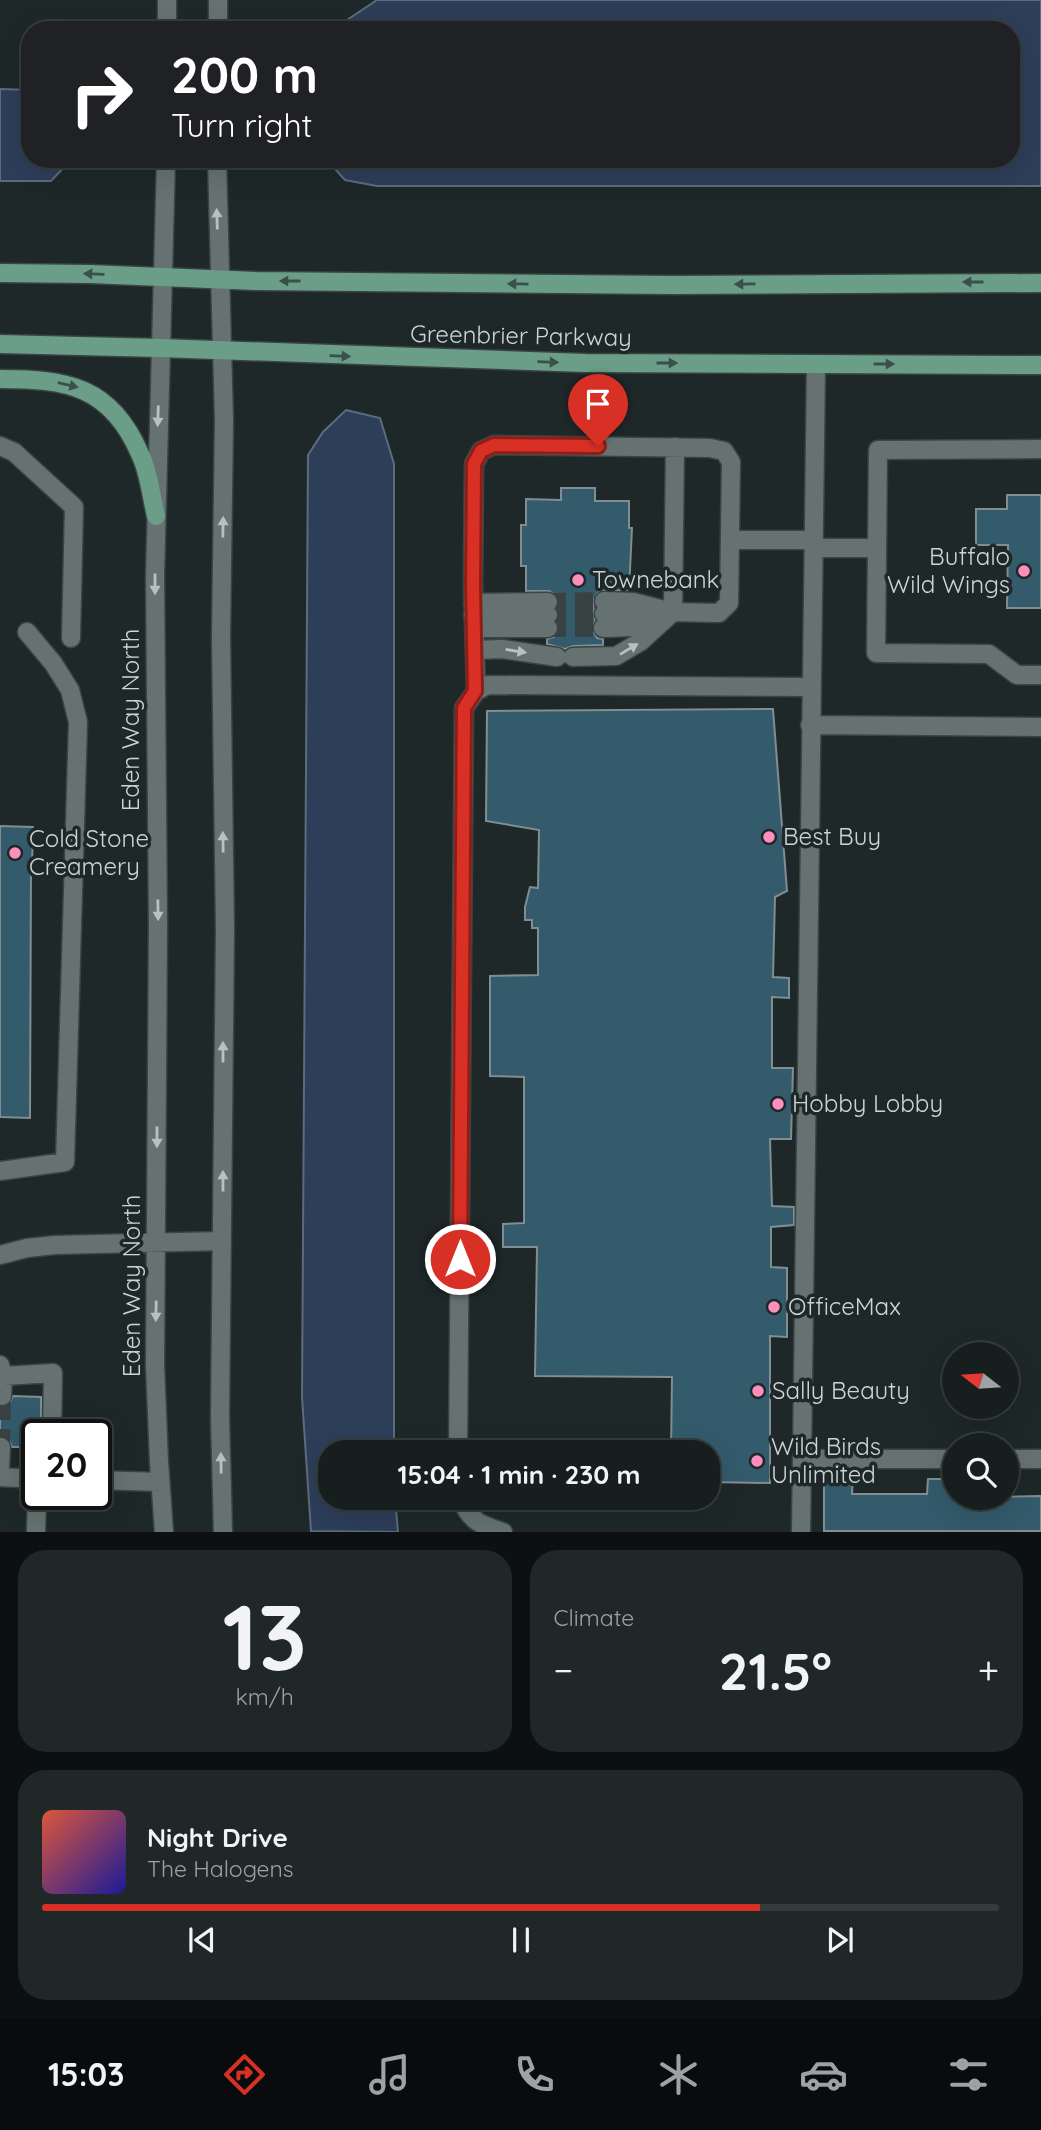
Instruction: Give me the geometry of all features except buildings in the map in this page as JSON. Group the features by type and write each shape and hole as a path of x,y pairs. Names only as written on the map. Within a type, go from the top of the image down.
{"main road":[{"path":"0,273 256,281 672,285 1041,283"},
{"name":"Greenbrier Parkway","path":"0,344 585,363 1041,365"},
{"path":"0,379 27,379 74,385 91,392 103,402 129,433 141,455 156,516"}],"street":[{"path":"167,0 167,21"},
{"path":"218,0 218,21"},
{"name":"Eden Way North","path":"164,1531 155,1365 156,516 166,168"},
{"path":"217,168 223,351 221,761 225,930 220,1417 223,1531"},
{"path":"800,1531 816,364"},
{"path":"475,691 474,464 481,451 494,445 675,447 724,451 731,462 729,603 719,613 673,612 633,602 604,614 632,627 673,612"},
{"path":"0,446 14,452 74,507 71,638"},
{"path":"475,650 502,649 565,657 616,656 640,642 673,612 675,447"},
{"path":"1041,449 878,450 876,653 989,654 1017,675 1041,676"},
{"path":"730,540 877,548"},
{"path":"474,616 548,615 474,616"},
{"path":"0,1171 65,1161 78,722 70,690 53,663 27,632"},
{"path":"458,1440 464,708 475,691 488,685 811,687"},
{"path":"810,725 1041,727"},
{"path":"0,1255 45,1246 222,1241"},
{"path":"2,1396 1,1372 53,1373 52,1419"},
{"path":"0,1468 1,1447"},
{"path":"802,1458 942,1459"},
{"path":"1019,1459 1041,1460"},
{"path":"0,1477 21,1478"},
{"path":"112,1480 160,1482"},
{"path":"36,1531 37,1510"},
{"path":"467,1510 479,1524 503,1531"}],"water":[{"path":"377,0 1041,0 1041,186 377,186 345,180 334,168 1020,168 1020,21 346,21"},
{"path":"0,89 21,90 21,168 63,168 51,181 0,181"},
{"path":"346,410 380,418 394,464 394,1440 318,1440 318,1510 396,1510 398,1532 311,1531 302,1397 308,455 323,432"}],"tunnel":[{"path":"548,602 604,601"},
{"path":"548,615 604,614"},
{"path":"548,628 603,628"},
{"path":"1,1447 2,1396"}],"place":[{"name":"Buffalo Wild Wings","path":"1024,571"},
{"name":"Townebank","path":"578,580"},
{"name":"Best Buy","path":"769,837"},
{"name":"Cold Stone Creamery","path":"15,853"},
{"name":"Hobby Lobby","path":"778,1104"},
{"name":"OfficeMax","path":"774,1307"},
{"name":"Sally Beauty","path":"758,1391"},
{"name":"Wild Birds Unlimited","path":"757,1461"}],"route":[{"path":"460,1259 464,708 475,691 474,464 481,451 494,445 598,446"}]}
